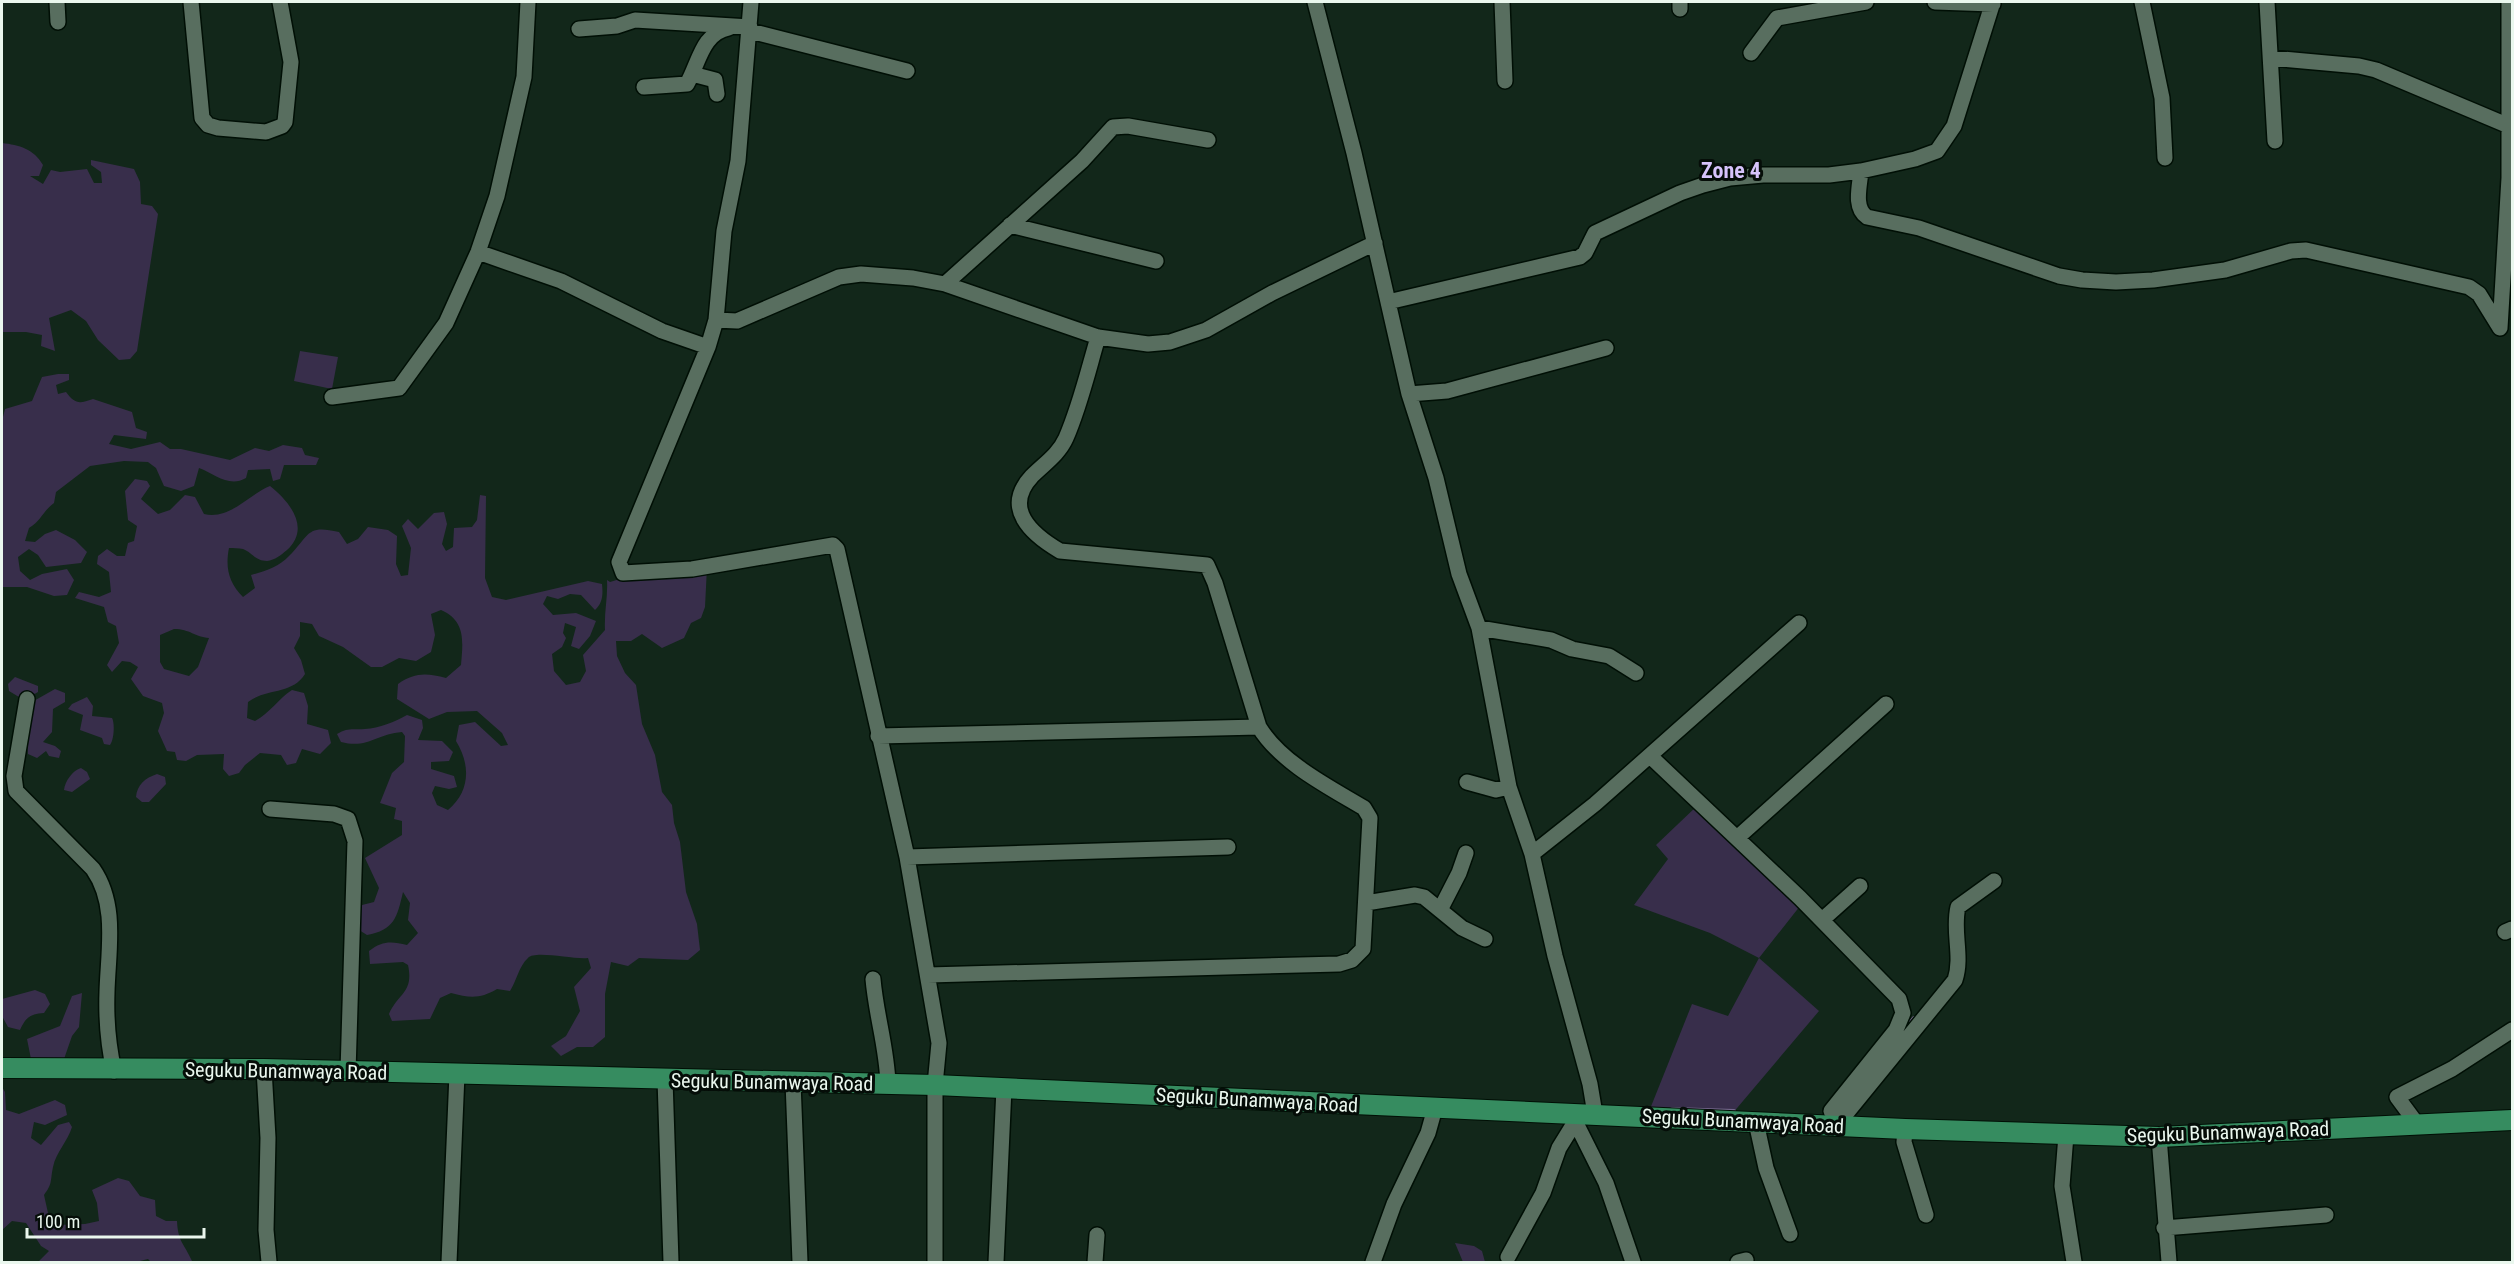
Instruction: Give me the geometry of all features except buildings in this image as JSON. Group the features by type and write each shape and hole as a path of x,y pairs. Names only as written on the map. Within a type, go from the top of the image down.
{"main road":[{"name":"Seguku Bunamwaya Road","path":"2,1068 114,1071 264,1069 935,1085 1435,1108 1573,1117 1595,1114 1756,1122 1833,1118 1905,1129 2159,1137 2512,1120"}],"street":[{"path":"57,2 58,22"},
{"path":"191,2 202,118 213,126 266,132 279,129 285,122 291,74 290,52 280,2"},
{"path":"332,397 399,388 447,323 478,252 497,196 526,62 528,2"},
{"path":"752,2 746,28 738,162 724,231 716,320 708,347 619,562 619,569 623,573 692,569 836,547 907,857 939,1043 935,1085 935,1263"},
{"path":"1315,2 1375,243 1409,394 1436,478 1459,574 1479,628 1509,787 1532,854 1543,908 1590,1084 1595,1114"},
{"path":"1502,2 1505,81"},
{"path":"1751,53 1778,18 1866,2"},
{"path":"1388,302 1580,257 1585,253 1596,234 1680,193 1703,185 1730,178 1763,175 1829,175 1861,171 1914,159 1937,151 1947,140 1954,126 1993,3 1935,2"},
{"path":"2142,2 2162,98 2165,158"},
{"path":"2267,2 2276,141"},
{"path":"1861,171 1860,211 1867,217 1919,228 2059,276 2116,282 2153,280 2225,270 2291,250 2306,250 2469,287 2479,294 2500,328 2509,178 2509,2"},
{"path":"579,29 617,26 635,20 746,28 907,70"},
{"path":"644,87 687,84 708,39 718,30 746,28"},
{"path":"2271,58 2367,68 2509,126"},
{"path":"692,74 715,80 717,94"},
{"path":"945,284 1082,161 1113,127 1128,126 1208,140"},
{"path":"1010,225 1156,261"},
{"path":"716,320 737,321 839,277 861,274 882,275 945,284 1098,337 1148,344 1188,338 1375,243"},
{"path":"478,252 561,280 662,331 708,347"},
{"path":"928,975 1339,964 1352,960 1363,949 1371,827 1364,808 1275,748 1259,727 1215,582 1207,565 1060,551 1042,541 1026,524 1019,509 1020,492 1065,441 1098,337"},
{"path":"1409,394 1447,391 1606,348"},
{"path":"1532,854 1650,756 1799,623"},
{"path":"1479,628 1551,640 1572,649 1609,656 1636,673"},
{"path":"27,699 14,776 16,791 93,869 102,882 107,898 110,927 107,1025 114,1071"},
{"path":"1737,838 1886,704"},
{"path":"878,736 1259,727"},
{"path":"1650,756 1822,920 1899,999 1903,1013 1896,1030 1833,1118"},
{"path":"1467,782 1496,790 1509,787"},
{"path":"270,809 334,814 348,819 353,828 354,946 348,1072"},
{"path":"907,857 1228,847"},
{"path":"1440,910 1459,873 1466,853"},
{"path":"1833,1118 1955,980 1958,969 1954,923 1958,907 1994,881"},
{"path":"1822,920 1860,886"},
{"path":"1366,903 1415,895 1424,897 1462,928 1485,939"},
{"path":"873,979 887,1051 888,1084"},
{"path":"2417,1124 2397,1097 2452,1069 2512,1030"},
{"path":"264,1069 268,1118 266,1230 268,1263"},
{"path":"449,1263 457,1074"},
{"path":"665,1079 671,1263"},
{"path":"793,1082 800,1263"},
{"path":"996,1263 1004,1088"},
{"path":"1373,1263 1394,1204 1428,1133 1435,1108"},
{"path":"1508,1257 1542,1193 1573,1117"},
{"path":"1573,1117 1606,1183 1634,1263"},
{"path":"1756,1122 1766,1168 1790,1234"},
{"path":"1905,1129 1904,1142 1926,1215"},
{"path":"2066,1135 2062,1186 2074,1263"},
{"path":"2159,1137 2164,1228 2169,1263"},
{"path":"2164,1228 2326,1215"},
{"path":"1095,1263 1097,1235"}],"shaded area":[{"path":"2,143 20,147 35,155 43,165 39,176 30,176 43,184 51,170 60,172 87,169 94,183 102,183 101,172 91,165 91,160 134,169 140,182 141,204 152,206 158,214 137,351 130,359 119,360 98,340 86,321 71,310 49,318 55,351 41,346 42,335 2,332"},
{"path":"300,351 338,357 332,389 294,381"},
{"path":"69,374 69,380 56,385 58,394 66,392 78,402 93,399 132,412 136,428 147,432 146,439 114,435 109,444 131,449 160,442 170,449 181,449 230,460 255,448 269,451 283,445 302,448 305,455 319,458 316,465 284,465 280,479 273,481 270,469 248,470 246,478 234,482 199,468 194,486 181,491 164,486 156,468 148,462 124,461 90,466 56,492 54,503 29,528 25,541 35,542 45,534 56,530 75,540 87,552 81,563 46,567 38,555 29,549 18,557 20,571 30,580 42,574 67,569 74,580 67,595 54,596 27,587 2,587 2,421 5,409 32,401 42,377"},
{"path":"135,479 147,481 150,486 141,499 158,514 170,510 185,495 195,497 204,514 213,515 231,510 270,486 277,492 295,516 297,533 294,542 287,550 267,561 260,560 243,549 229,548 229,575 243,597 255,588 251,575 281,563 305,537 320,529 339,532 347,544 358,539 368,527 388,530 397,536 396,564 401,576 408,575 411,548 402,526 408,519 418,529 434,513 444,512 447,524 442,544 446,551 453,547 454,528 472,527 477,520 480,495 486,496 485,578 492,597 506,600 588,581 602,584 602,598 595,610 581,595 570,594 558,599 547,596 543,604 553,615 576,613 596,621 590,636 579,649 571,646 576,627 565,623 563,633 566,638 562,647 552,654 554,671 566,685 580,682 586,671 583,655 605,630 607,580 610,582 640,573 707,567 705,607 701,618 691,623 684,638 662,648 642,634 631,641 616,641 617,656 625,673 636,685 642,724 655,755 662,792 672,805 674,823 680,842 686,892 697,924 700,950 688,960 639,958 628,966 611,962 605,994 605,1037 593,1047 577,1047 561,1056 551,1046 566,1036 580,1011 574,987 591,968 588,958 532,956 522,965 510,991 497,989 475,997 451,993 440,998 430,1019 392,1021 389,1014 409,982 408,965 403,962 370,964 369,951 378,945 387,943 407,945 418,933 408,920 410,903 403,892 393,921 376,933 367,935 348,923 359,898 362,905 374,902 379,888 365,858 402,835 402,821 394,819 396,808 380,803 392,773 404,762 405,736 402,732 393,733 358,744 350,744 341,742 337,734 348,730 381,726 407,715 422,720 423,728 418,740 442,741 453,752 449,761 431,762 431,769 454,776 457,787 449,789 435,786 432,793 437,805 448,810 461,795 466,778 464,759 456,741 459,725 475,722 501,746 508,745 502,733 477,711 447,712 429,719 397,699 398,684 404,680 421,675 446,678 461,665 462,640 459,626 455,620 441,610 431,614 435,635 431,652 416,661 399,658 382,667 371,667 343,647 319,636 312,624 300,622 300,636 294,648 305,674 293,685 248,702 247,718 255,721 260,718 292,690 304,693 308,706 307,724 328,730 331,743 320,754 302,749 296,763 287,765 281,755 260,753 239,773 229,776 223,769 224,754 197,755 186,761 177,760 175,752 167,751 158,731 164,713 162,703 143,696 131,679 138,667 130,662 122,661 112,672 107,665 119,643 116,626 108,622 104,607 75,598 79,592 99,597 111,592 109,572 97,564 98,556 107,549 117,556 125,556 128,543 134,541 137,526 128,520 125,491","holes":["180,629 209,638 198,667 189,676 164,669 160,662 160,635"]},
{"path":"15,677 38,686 38,692 24,700 9,691 8,684"},
{"path":"55,689 65,693 65,702 53,709 52,732 43,742 61,751 59,758 49,756 46,751 37,758 28,754 27,741 32,702"},
{"path":"87,697 93,706 92,716 112,718 114,732 110,745 104,744 102,738 80,730 83,715 68,709 72,704"},
{"path":"81,768 87,772 90,779 72,792 64,790 70,776"},
{"path":"157,774 165,777 166,784 149,802 142,802 136,797 138,789 145,780"},
{"path":"1698,805 1800,906 1759,958 1710,933 1634,905 1668,859 1656,845"},
{"path":"1759,958 1819,1011 1732,1114 1650,1109 1692,1004 1728,1016"},
{"path":"35,990 45,994 50,1004 44,1013 29,1017 20,1030 8,1027 2,1016 2,999"},
{"path":"82,993 79,1027 72,1036 64,1059 31,1059 27,1039 60,1026 72,996"},
{"path":"2,1087 5,1092 6,1110 19,1114 55,1100 65,1105 67,1115 45,1125 34,1122 31,1138 41,1145 58,1125 69,1122 72,1127 59,1151 50,1185 44,1195 48,1213 57,1225 99,1221 97,1203 92,1190 118,1178 129,1181 140,1196 155,1200 156,1216 166,1221 177,1221 180,1238 192,1261 151,1262 148,1259 136,1262 38,1262 49,1251 41,1246 26,1223 12,1221 2,1230"},
{"path":"1455,1243 1474,1246 1482,1251 1485,1262 1463,1262"}],"waterway":[{"path":"1902,1033 1914,1018"},
{"path":"1672,1109 1734,1111"}],"district":[{"name":"Zone 4","path":"1731,170"}]}
